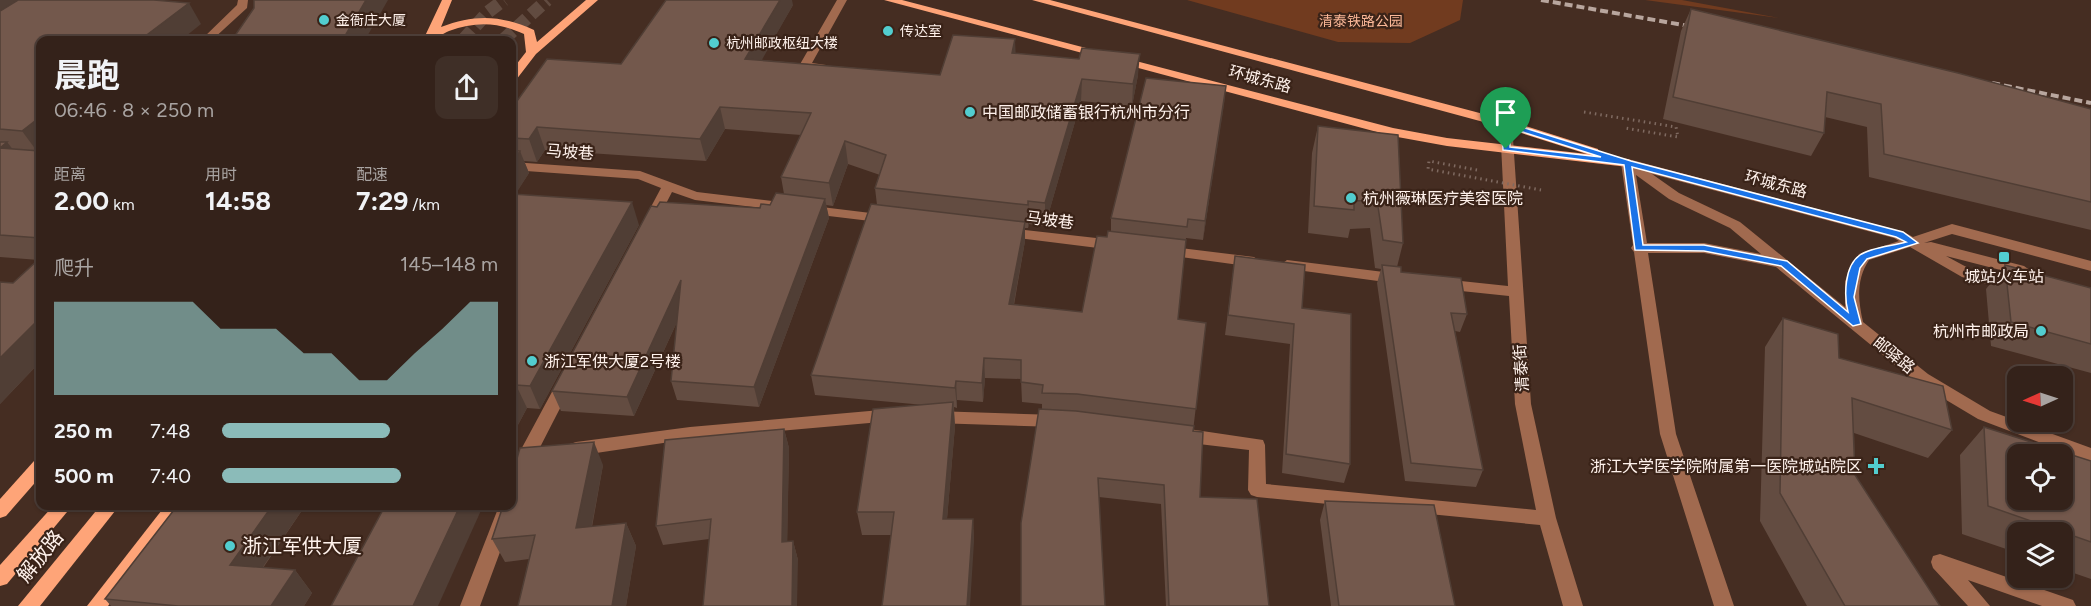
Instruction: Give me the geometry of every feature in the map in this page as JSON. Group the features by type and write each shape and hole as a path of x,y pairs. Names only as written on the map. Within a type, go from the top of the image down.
{"main road":[{"path":"430,36 447,0"},
{"path":"516,72 532,52 593,0"},
{"name":"环城东路","path":"889,0 1392,132 1506,149 1628,163"},
{"name":"环城东路","path":"1037,0 1506,124 1628,163"},
{"path":"432,36 464,20 506,20 530,32 532,52"},
{"path":"0,511 36,470"},
{"name":"解放路","path":"0,578 60,510"},
{"name":"解放路","path":"28,606 107,510"},
{"path":"97,606 173,510"}],"street":[{"path":"838,69 805,66 842,0"},
{"path":"210,36 246,3"},
{"name":"清泰街","path":"1506,124 1523,404 1547,518 1573,606"},
{"path":"1628,163 1638,248 1668,434 1724,606"},
{"name":"环城东路","path":"1628,163 1899,235 1967,274 2029,290"},
{"name":"邮驿路","path":"1628,163 1674,195 1735,225 1922,378 1984,415 2091,454"},
{"name":"马坡巷","path":"516,166 640,175 695,196 897,220"},
{"path":"641,238 669,186"},
{"path":"1856,324 1849,297 1855,267 1864,257 1914,243 1952,229 2091,266"},
{"name":"马坡巷","path":"992,231 1123,246"},
{"name":"环城东路","path":"1914,243 2038,274"},
{"path":"1638,248 1704,248 1784,264"},
{"path":"1147,249 1409,280"},
{"path":"1433,283 1516,292"},
{"path":"516,484 526,457 575,363"},
{"path":"526,457 690,433 890,415 1076,422"},
{"path":"1166,434 1257,445 1257,490 1547,518"},
{"path":"470,606 506,510"},
{"path":"1980,606 1940,562 2066,606"}],"path":[{"path":"1584,112 1676,127 1678,137 1625,128"},
{"path":"1478,170 1429,161 1428,170 1541,190"}],"green space":[{"name":"清泰铁路公园","path":"1187,0 1463,0 1460,20 1410,43 1338,42"},
{"path":"1645,0 1682,0 1779,18"}],"building":[{"path":"18,0 154,0 189,3 145,36 36,36 36,120 22,131 0,129 0,11"},
{"name":"金衙庄大厦","path":"254,0 366,0 345,36 235,36 254,8"},
{"path":"666,0 780,0 745,59 940,75 953,35 1015,39 1012,53 1079,59 1082,48 1140,54 1133,84 1082,79 1045,203 1028,201 1028,205 875,188 886,155 845,141 829,183 781,177 811,113 720,107 700,139 537,127 529,139 516,138 516,102 547,59 621,64"},
{"path":"1691,9 1958,73 2091,109 2091,202 1884,154 1881,104 1827,92 1824,133 1673,97"},
{"path":"1146,78 1226,86 1205,221 1188,219 1187,227 1111,218"},
{"path":"1318,126 1398,135 1403,243 1383,240 1377,200 1354,201 1354,210 1314,206"},
{"path":"0,148 36,151 36,238 0,235"},
{"path":"776,193 825,199 754,387 671,381 681,280 627,397 552,391 651,206 657,207 660,202 760,208 761,204 770,205"},
{"name":"浙江军供大厦2号楼","path":"516,194 632,202 530,386 516,385"},
{"path":"871,204 1025,222 1009,304 1082,312 1097,236 1107,237 1108,231 1186,240 1178,319 1206,323 1196,409 1077,394 1042,393 1043,385 1021,382 1021,360 984,358 982,383 956,381 955,388 811,375"},
{"path":"1235,256 1305,265 1302,308 1351,314 1350,464 1286,454 1294,324 1228,315"},
{"path":"36,262 36,322 0,358 0,282 13,283"},
{"path":"1382,265 1401,267 1401,272 1461,278 1467,314 1451,313 1483,470 1411,463"},
{"path":"2005,265 2091,288 2091,344 2011,322"},
{"path":"1783,318 1838,334 1839,358 1943,386 1952,430 1852,398 1855,475 1940,606 1845,606 1780,493"},
{"path":"953,402 943,519 973,519 967,606 882,606 894,512 857,512 873,409"},
{"path":"1039,409 1076,411 1194,426 1193,431 1203,432 1200,497 1257,499 1269,606 1169,606 1164,485 1098,478 1105,606 1021,606 1021,523"},
{"path":"1984,427 2038,444 2007,444 2007,510 2073,510 2073,455 2091,461 2091,542 2073,536 2073,522 2034,522 1988,506"},
{"path":"784,429 782,542 793,541 792,606 703,606 711,519 656,526 665,440"},
{"path":"594,442 576,528 626,523 612,606 518,606 535,535 492,539 502,510 516,510 516,462 520,448"},
{"path":"1325,501 1434,505 1455,606 1339,606"},
{"name":"浙江军供大厦","path":"174,510 269,510 230,565 295,570 271,606 178,606 105,599"},
{"path":"383,510 458,510 413,606 331,606"}],"tunnel":[{"path":"467,36 488,12 504,0"},
{"path":"507,36 547,0"}],"railway":[{"path":"1541,0 1700,28"},
{"path":"1992,83 2091,103"}],"place":[{"name":"金衙庄大厦","path":"324,20"},
{"name":"传达室","path":"888,31"},
{"name":"杭州邮政枢纽大楼","path":"714,43"},
{"name":"中国邮政储蓄银行杭州市分行","path":"970,112"},
{"name":"杭州薇琳医疗美容医院","path":"1351,198"},
{"name":"城站火车站","path":"2004,257"},
{"name":"杭州市邮政局","path":"2041,331"},
{"name":"浙江军供大厦2号楼","path":"532,361"},
{"name":"浙江大学医学院附属第一医院城站院区","path":"1876,466"},
{"name":"浙江军供大厦","path":"230,546"}],"route":[{"path":"1506,149 1506,124 1628,163 1899,235 1914,243 1864,257 1855,267 1849,297 1856,324 1784,264 1736,252 1704,248 1638,248 1628,163 1506,149"}]}
